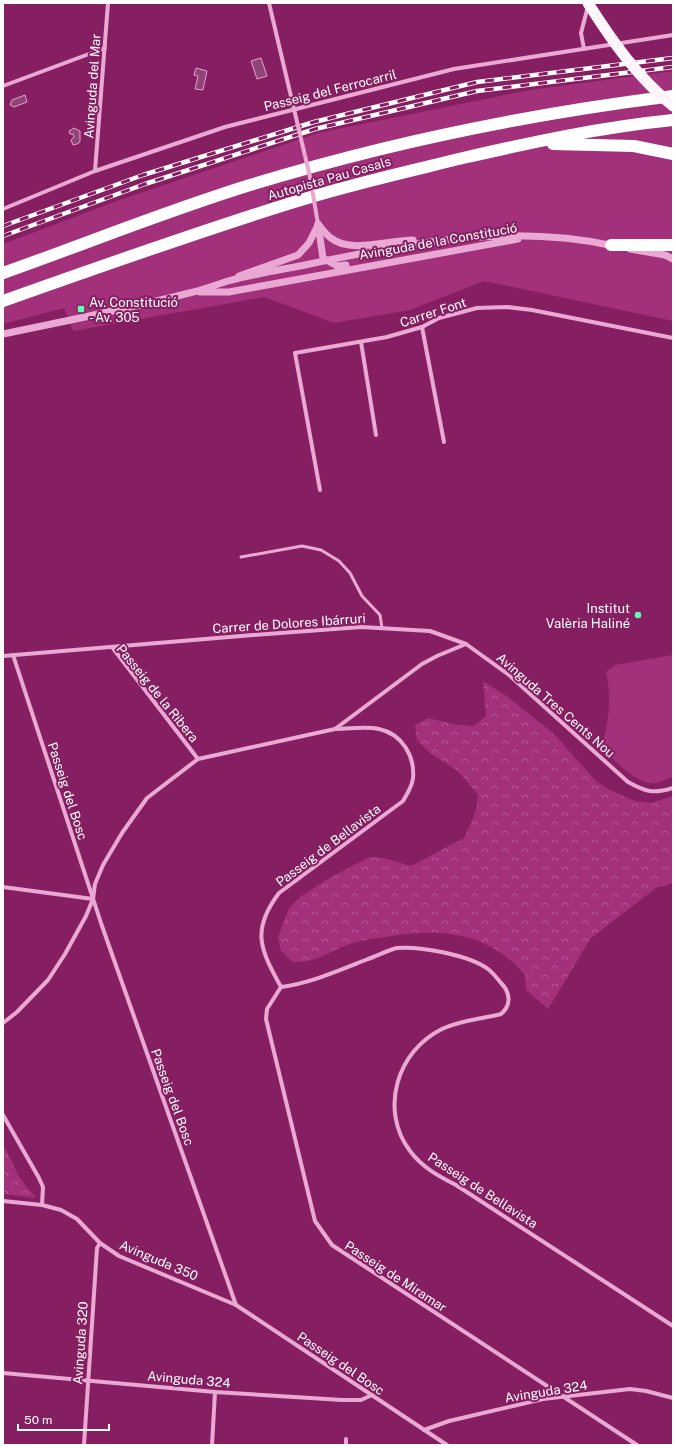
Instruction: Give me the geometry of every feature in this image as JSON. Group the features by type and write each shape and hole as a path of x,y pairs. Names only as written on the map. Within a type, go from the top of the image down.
{"highway":[{"path":"588,3 628,60 648,83 673,106"},
{"name":"Autopista Pau Casals","path":"3,273 80,244 249,186 393,145 468,128 582,108 673,96"},
{"name":"Autopista Pau Casals","path":"3,301 292,202 367,181 524,144 583,132 673,120"},
{"path":"524,144 614,144 652,148 672,154"},
{"path":"611,245 673,245"}],"street":[{"name":"Avinguda del Mar","path":"95,171 108,3"},
{"path":"269,3 310,177 323,258 337,266 382,258 436,254"},
{"path":"584,49 581,33 588,3"},
{"name":"Passeig del Ferrocarril","path":"3,209 95,171 225,127 454,68 673,35"},
{"path":"3,86 105,48"},
{"path":"318,224 331,239 342,245 359,246 408,240 437,240"},
{"path":"229,281 244,273 298,254 309,243 318,224"},
{"name":"Avinguda de la Constitució","path":"3,334 192,293 229,281 327,260 437,240 505,235 534,236"},
{"path":"534,236 568,237 665,255 673,259"},
{"name":"Avinguda de la Constitució","path":"192,293 229,292 534,236"},
{"path":"665,255 673,253"},
{"name":"Carrer Font","path":"320,490 294,353 362,342 394,335 422,327 439,318 477,308 532,310 673,338"},
{"path":"422,327 444,442"},
{"path":"362,342 376,435"},
{"name":"Carrer de Dolores Ibárruri","path":"112,647 361,627 430,631 466,644"},
{"path":"3,1023 17,1012 48,980 80,928 93,899 95,884 103,865 122,833 147,798 198,759 335,729 422,664 436,656 466,644"},
{"name":"Avinguda Tres Cents Nou","path":"466,644 509,675 628,782 644,791 659,792 673,788"},
{"name":"Passeig de la Ribera","path":"3,656 112,647 198,759"},
{"name":"Passeig del Bosc","path":"13,655 93,899 236,1305 447,1445"},
{"name":"Passeig de Bellavista","path":"335,729 368,728 391,732 400,740 409,754 413,780 403,801 279,893 269,906 264,916 261,934 263,950 281,987 294,985 330,974 396,948 438,951 465,958 488,969 504,986 509,1001 506,1010 501,1014 442,1029 424,1041 409,1056 398,1078 394,1107 400,1131 409,1150 426,1169 456,1185 673,1326"},
{"path":"3,887 93,899"},
{"name":"Passeig de Miramar","path":"281,987 267,1009 266,1019 315,1221 332,1245 346,1256 637,1445"},
{"path":"3,1115 39,1178 42,1186 42,1205"},
{"name":"Avinguda 350","path":"3,1201 42,1205 61,1210 77,1219 100,1243 119,1256 236,1305"},
{"name":"Avinguda 320","path":"84,1445 87,1380 97,1248 100,1243"},
{"name":"Avinguda 324","path":"3,1373 216,1392 355,1400 361,1400 372,1395"},
{"name":"Avinguda 324","path":"424,1430 449,1421 543,1399 564,1398 630,1389 646,1391 673,1398"},
{"path":"212,1445 216,1392"},
{"path":"346,1439 346,1445"}],"lane":[{"path":"241,557 302,546 321,550 339,561 350,573 362,596 380,615 382,628"}],"green space":[{"path":"673,71 673,321 484,281 410,310 334,323 264,297 73,331 64,308 3,324 3,244 117,201 318,133 530,90"},
{"path":"673,655 673,777 658,783 649,783 636,778 601,748 609,710 609,692 606,672 615,665"},
{"path":"483,681 508,697 554,734 596,781 608,789 635,801 651,803 673,796 673,883 656,888 591,938 548,1009 526,990 525,975 511,961 496,950 481,942 464,937 429,933 362,940 318,958 302,962 293,962 281,951 278,937 289,908 300,897 326,880 369,857 384,858 411,866 464,838 476,811 478,795 458,771 430,753 417,740 415,725 428,718 458,725 474,726 486,716"},
{"path":"3,1143 19,1177 36,1198 3,1194"}],"shaded area":[{"path":"261,58 267,76 257,79 251,61"},
{"path":"196,68 207,71 203,90 195,89 198,76 194,75"},
{"path":"25,95 27,102 14,107 10,105 12,100"},
{"path":"74,128 80,131 80,142 73,145 71,140 74,137 69,131"}],"railway":[{"path":"3,226 143,175 314,122 477,82 673,58"},
{"path":"3,236 145,184 315,129 477,91 673,67"}],"place":[{"name":"Av. Constitució - Av. 305","path":"81,309"},
{"name":"Institut Valèria Haliné","path":"638,615"}]}
